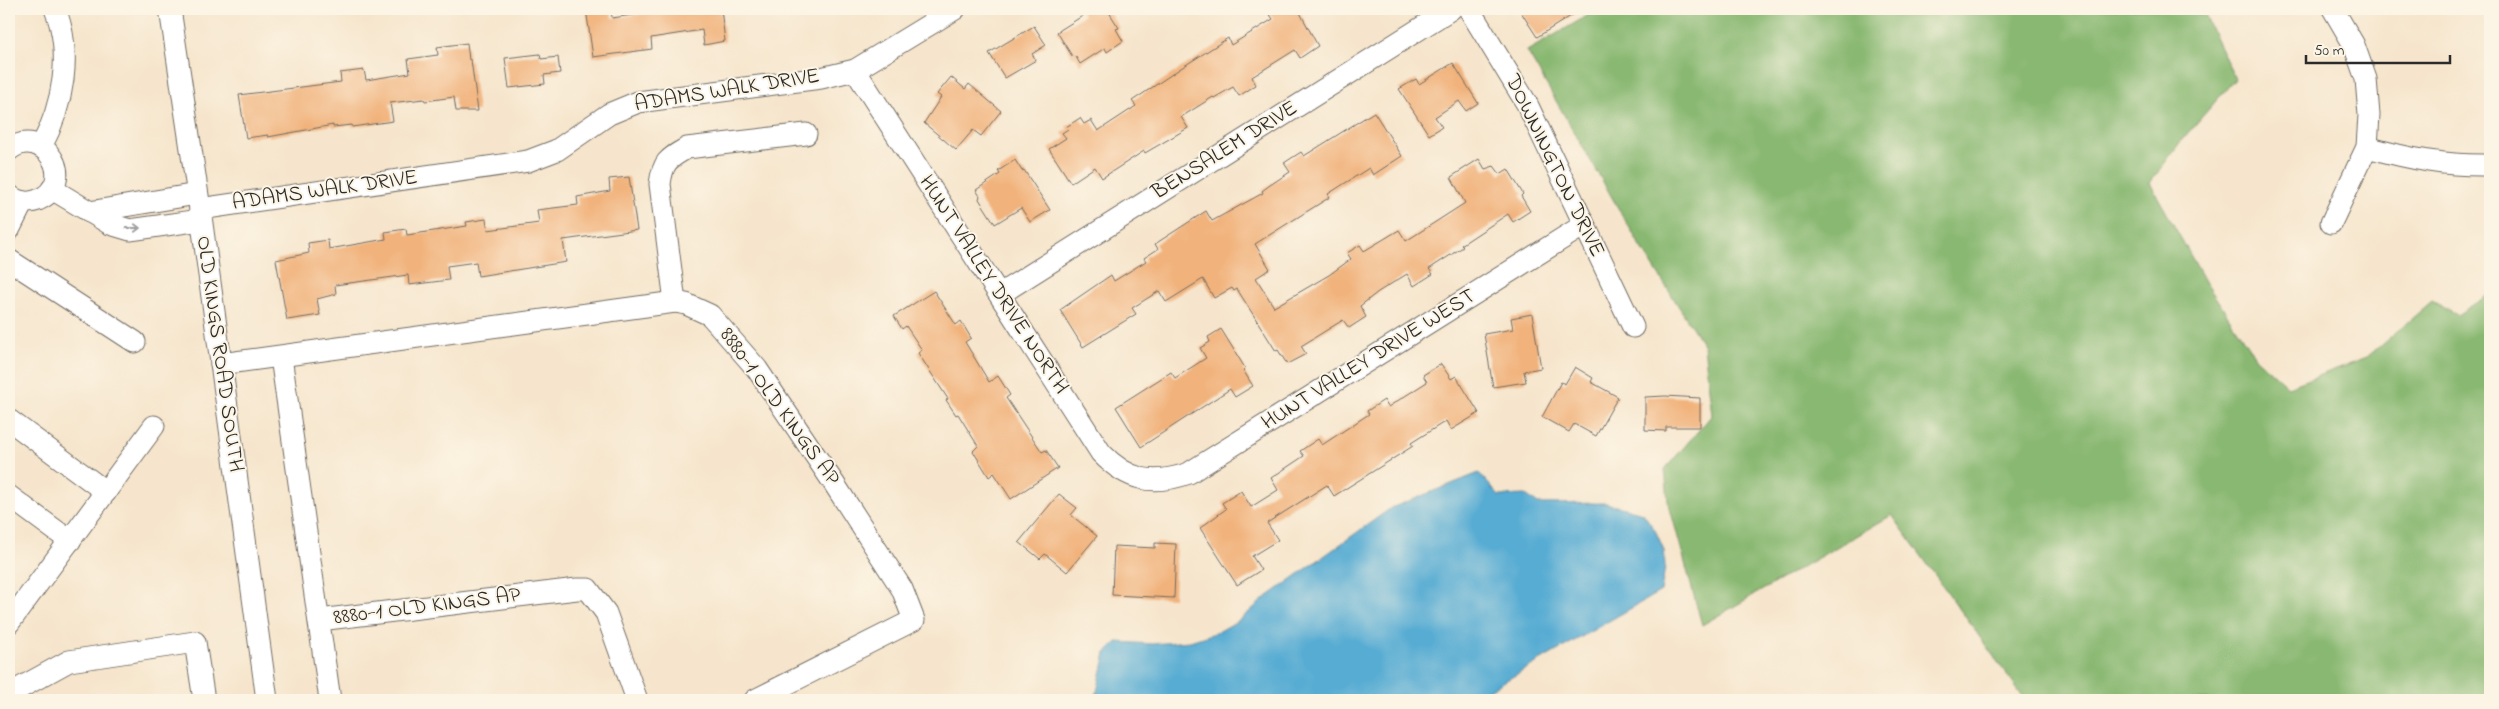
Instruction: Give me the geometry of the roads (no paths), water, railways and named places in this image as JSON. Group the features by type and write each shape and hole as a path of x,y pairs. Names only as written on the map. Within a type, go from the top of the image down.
{"street":[{"path":"41,147 53,125 62,91 60,23 55,9"},
{"name":"OLD KINGS ROAD SOUTH","path":"170,9 267,700"},
{"name":"ADAMS WALK DRIVE","path":"52,190 89,212 199,208 528,161 557,150 609,114 638,102 821,78 855,70 955,9"},
{"name":"BENSALEM DRIVE","path":"1000,294 1451,9"},
{"name":"DOWNINGTON DRIVE","path":"1469,9 1528,104 1633,327"},
{"path":"2331,223 2367,147 2370,116 2366,79 2354,44 2333,9"},
{"name":"HUNT VALLEY DRIVE NORTH","path":"855,70 1101,453 1114,466 1129,475 1148,480"},
{"path":"675,302 660,184 662,167 670,157 687,148 806,134"},
{"path":"9,150 21,144 41,147 49,153 57,170 52,190 45,197 33,202 16,199 9,230"},
{"path":"2367,147 2416,161 2460,166 2490,165"},
{"name":"HUNT VALLEY DRIVE WEST","path":"1148,480 1172,479 1189,473 1584,224"},
{"path":"9,260 135,342"},
{"name":"8880-1 OLD KINGS AP","path":"221,364 675,302 686,304 710,315 757,369 835,485 896,581 914,620 754,700"},
{"name":"8880-1 OLD KINGS AP","path":"281,357 319,620 577,588 588,589 606,613 637,700"},
{"path":"9,420 106,492"},
{"path":"9,623 154,426"},
{"path":"9,496 70,541"},
{"path":"319,620 330,700"},
{"path":"9,694 68,661 195,642 204,700"}],"water":[{"path":"1479,473 1499,496 1526,495 1538,504 1606,503 1643,513 1656,532 1664,550 1665,567 1661,591 1472,700 1095,700 1106,653 1117,642 1152,644 1190,641 1218,632 1241,619 1264,599 1391,508"}]}
